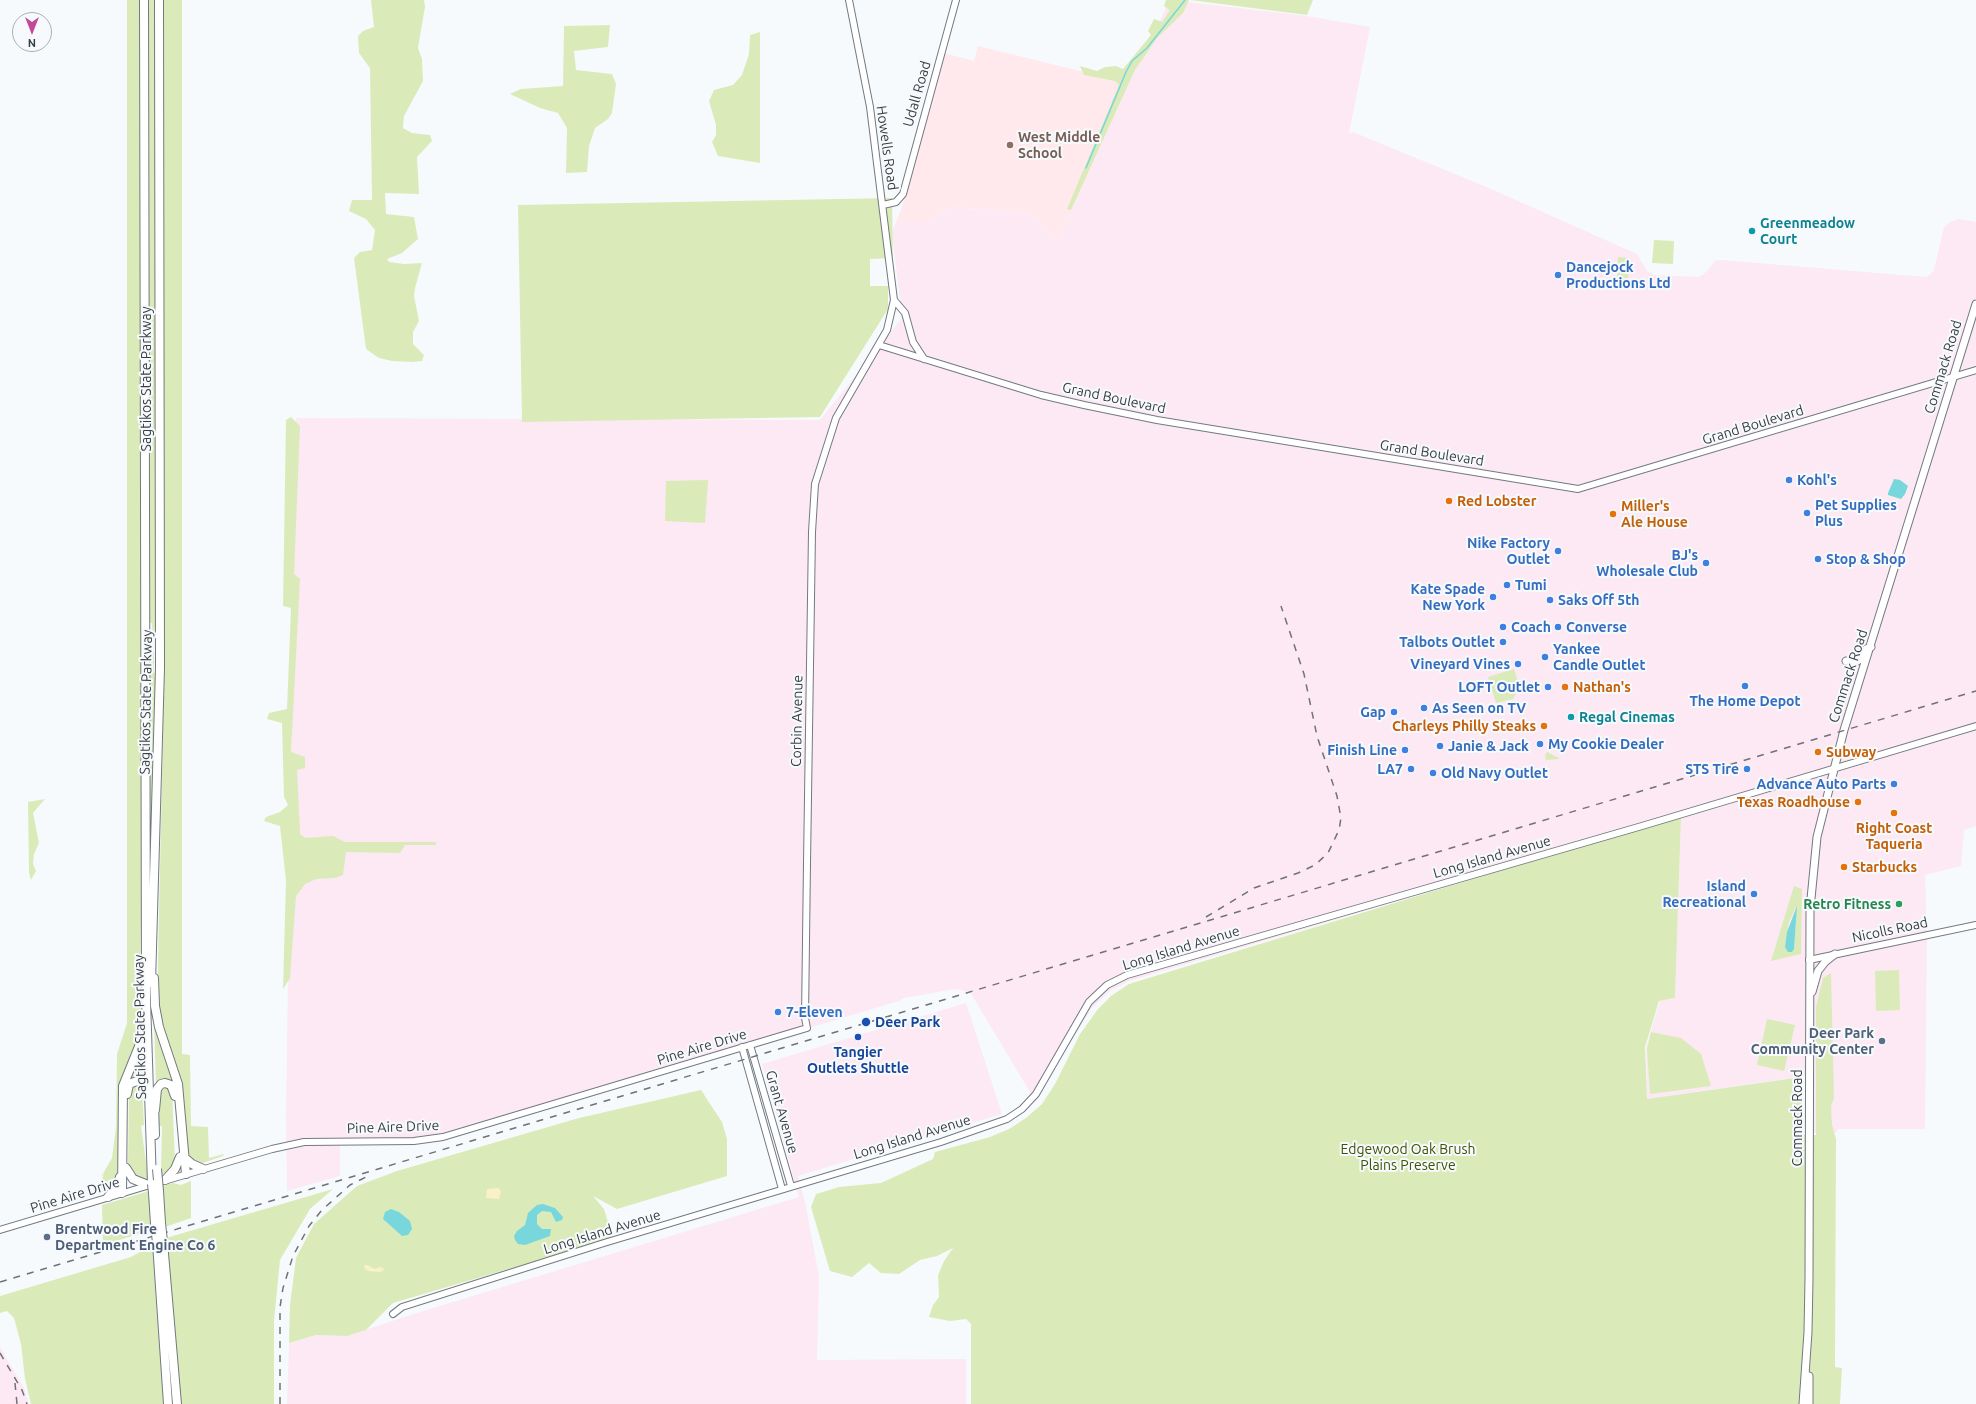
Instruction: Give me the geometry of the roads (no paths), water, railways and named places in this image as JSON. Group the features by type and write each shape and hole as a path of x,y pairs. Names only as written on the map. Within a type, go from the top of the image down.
{"highway":[{"name":"Sagtikos State Parkway","path":"144,0 146,1000 154,1169 153,1190 158,1223 177,1404"},
{"name":"Sagtikos State Parkway","path":"152,1119 152,953 160,683 159,0"},
{"path":"152,953 156,1012 161,1036 173,1064 178,1084 184,1175"},
{"path":"108,1197 118,1184 124,1166 124,1086 140,1044 146,1000"},
{"path":"123,1193 127,1091 132,1082 139,1081 143,1084 152,1119"},
{"path":"152,1119 158,1087 163,1083 173,1086 183,1157 165,1180"},
{"path":"183,1157 192,1164 203,1169"},
{"path":"124,1166 132,1179 153,1190"},
{"name":"Sagtikos State Parkway","path":"160,1242 168,1404"}],"main road":[{"name":"Commack Road","path":"1809,1404 1809,960 1813,863 1822,812 1835,769 1844,730 1955,376 1976,304"},
{"path":"1846,661 1854,663 1861,658 1866,649 1871,647"},
{"path":"1810,996 1818,971 1825,962 1835,954"},
{"name":"Commack Road","path":"1803,1404 1808,1332"}],"street":[{"name":"Howells Road","path":"849,0 870,107 894,300"},
{"name":"Udall Road","path":"883,205 896,202 903,194 956,0"},
{"name":"Corbin Avenue","path":"807,1028 805,1020 806,870 812,532 815,484 836,418 879,345 890,321 894,300"},
{"path":"894,300 905,313 913,342 924,359"},
{"name":"Grand Boulevard","path":"879,345 1042,395 1150,418 1578,489 1976,370"},
{"name":"Long Island Avenue","path":"393,1314 402,1307 791,1186 942,1142 1007,1120 1022,1109 1036,1094 1089,1002 1107,985 1127,975 1835,769 1976,726"},
{"name":"Nicolls Road","path":"1809,960 1976,924"},
{"name":"Pine Aire Drive","path":"0,1230 123,1193 153,1190 165,1180 304,1142 421,1140 444,1138 807,1028"},
{"name":"Grant Avenue","path":"750,1045 791,1186"},
{"name":"Grant Avenue","path":"742,1047 782,1189"}],"water":[{"path":"1894,479 1900,480 1908,486 1901,499 1888,495"},
{"path":"1797,906 1794,949 1792,952 1788,952 1785,947 1787,932"},
{"path":"543,1204 555,1208 563,1217 562,1220 556,1222 551,1212 542,1211 537,1215 537,1224 542,1229 551,1229 550,1236 525,1245 518,1244 514,1236 517,1231 525,1225 528,1213 537,1205"},
{"path":"391,1209 399,1212 410,1221 412,1229 408,1235 402,1236 383,1219 385,1212"}],"waterway":[{"path":"1086,168 1132,61 1147,48 1185,0"}],"railway":[{"path":"1206,917 1254,888 1298,873 1315,865 1328,853 1339,830 1341,818 1337,796 1317,736 1304,674 1281,606"},
{"path":"0,1282 1976,691"},
{"path":"280,1404 280,1307 283,1288 293,1256 309,1226 322,1210 350,1185 366,1177"},
{"path":"0,1353 22,1390 27,1404"},
{"path":"15,1383 17,1404"}],"place":[{"name":"West Middle School","path":"1010,145"},
{"name":"Greenmeadow Court","path":"1752,231"},
{"name":"Dancejock Productions Ltd","path":"1558,275"},
{"name":"Kohl's","path":"1789,480"},
{"name":"Red Lobster","path":"1449,501"},
{"name":"Pet Supplies Plus","path":"1807,513"},
{"name":"Miller's Ale House","path":"1613,514"},
{"name":"Nike Factory Outlet","path":"1558,551"},
{"name":"Stop & Shop","path":"1818,559"},
{"name":"BJ's Wholesale Club","path":"1706,563"},
{"name":"Tumi","path":"1507,585"},
{"name":"Kate Spade New York","path":"1493,597"},
{"name":"Saks Off 5th","path":"1550,600"},
{"name":"Coach","path":"1503,627"},
{"name":"Converse","path":"1558,627"},
{"name":"Talbots Outlet","path":"1503,642"},
{"name":"Yankee Candle Outlet","path":"1545,657"},
{"name":"Vineyard Vines","path":"1518,664"},
{"name":"The Home Depot","path":"1745,686"},
{"name":"LOFT Outlet","path":"1548,687"},
{"name":"Nathan's","path":"1565,687"},
{"name":"As Seen on TV","path":"1424,708"},
{"name":"Gap","path":"1394,712"},
{"name":"Regal Cinemas","path":"1571,717"},
{"name":"Charleys Philly Steaks","path":"1544,726"},
{"name":"My Cookie Dealer","path":"1540,744"},
{"name":"Janie & Jack","path":"1440,746"},
{"name":"Finish Line","path":"1405,750"},
{"name":"Subway","path":"1818,752"},
{"name":"LA7","path":"1411,769"},
{"name":"STS Tire","path":"1747,769"},
{"name":"Old Navy Outlet","path":"1433,773"},
{"name":"Advance Auto Parts","path":"1894,784"},
{"name":"Texas Roadhouse","path":"1858,802"},
{"name":"Right Coast Taqueria","path":"1894,813"},
{"name":"Starbucks","path":"1844,867"},
{"name":"Island Recreational","path":"1754,894"},
{"name":"Retro Fitness","path":"1899,904"},
{"name":"7-Eleven","path":"778,1012"},
{"name":"Deer Park","path":"866,1022"},
{"name":"Tangier Outlets Shuttle","path":"858,1037"},
{"name":"Deer Park Community Center","path":"1882,1041"},
{"name":"Brentwood Fire Department Engine Co 6","path":"47,1237"}],"park label":[{"name":"Edgewood Oak Brush Plains Preserve","path":"1408,1158"}]}
